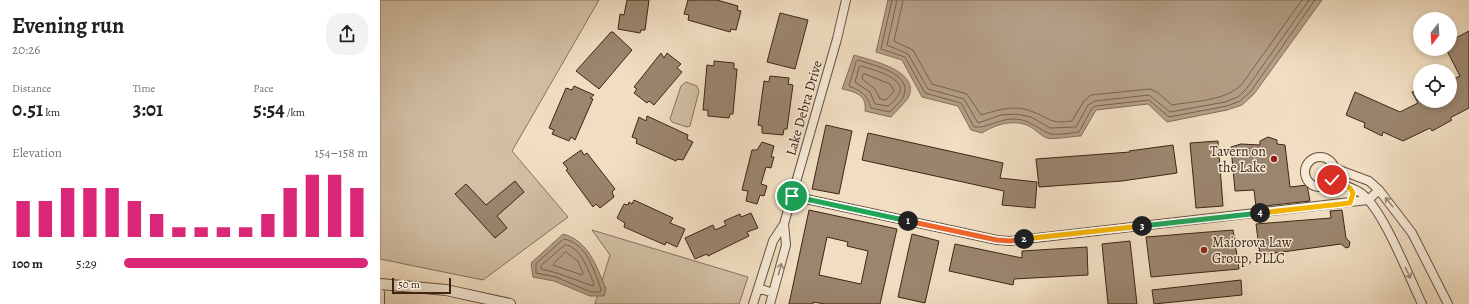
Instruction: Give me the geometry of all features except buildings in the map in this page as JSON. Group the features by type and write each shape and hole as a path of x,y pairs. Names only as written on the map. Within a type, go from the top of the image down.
{"street":[{"name":"Lake Debra Drive","path":"753,304 774,241 784,224 838,39 846,0"},
{"path":"1319,157 1328,159 1334,168 1334,176 1332,180 1325,186 1314,186 1307,180 1304,172 1308,161 1319,157"},
{"path":"1334,168 1369,181 1379,190 1412,233 1448,304"},
{"path":"1332,180 1361,193 1368,200 1382,221 1422,304"},
{"path":"1350,188 1353,193 1350,203"},
{"path":"792,196 997,240 1010,241 1350,203 1368,200 1379,190"},
{"name":"Lake Debra Drive","path":"770,304 786,245 784,224"},
{"path":"380,284 446,290 510,304"},
{"path":"758,288 773,293"},
{"path":"380,293 380,304"}],"shaded area":[{"path":"380,0 599,0 512,151 568,217 483,280 380,259"},
{"path":"686,82 697,86 699,91 690,126 687,127 672,122 670,119 681,86"},
{"path":"592,230 748,277 739,304 595,304 610,255"}],"water":[{"path":"888,0 1322,0 1254,94 1242,105 1227,110 1167,122 1148,104 1096,110 1081,136 1054,139 1042,136 1029,126 1017,123 999,125 982,133 971,130 958,106 922,97 902,60 876,52"},
{"path":"854,55 892,68 908,81 910,89 908,98 891,117 865,111 864,101 860,95 852,91 842,89"},
{"path":"563,234 572,237 579,242 595,263 606,289 604,296 590,296 554,281 533,277 531,263"}],"place":[{"name":"Tavern on the Lake","path":"1274,159"},
{"name":"Maiorova Law Group, PLLC","path":"1204,250"}],"route":[{"path":"792,196 997,240 1010,241 1350,203 1353,193 1350,188 1332,180"}]}
